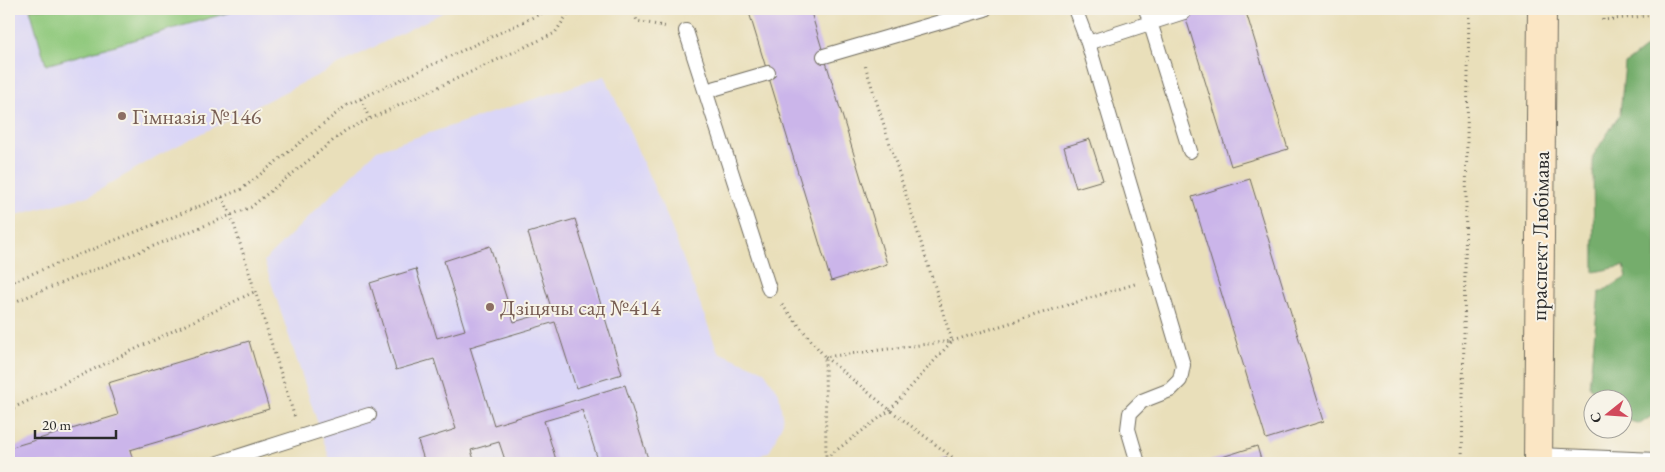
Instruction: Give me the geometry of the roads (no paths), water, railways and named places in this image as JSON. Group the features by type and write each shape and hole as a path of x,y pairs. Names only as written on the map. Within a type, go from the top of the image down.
{"main road":[{"name":"праспект Любімава","path":"1538,459 1542,9"}],"lane":[{"path":"824,56 985,9"},
{"path":"1075,9 1088,43 1183,365 1180,380 1170,390 1142,401 1130,413 1128,429 1138,463"},
{"path":"1088,43 1148,16 1184,12"},
{"path":"1148,16 1190,151"},
{"path":"686,30 769,289"},
{"path":"706,91 768,73"},
{"path":"218,463 369,415"},
{"path":"1538,459 1656,460"}],"place":[{"name":"Гімназія №146","path":"122,116"},
{"name":"Дзіцячы сад №414","path":"490,307"}]}
